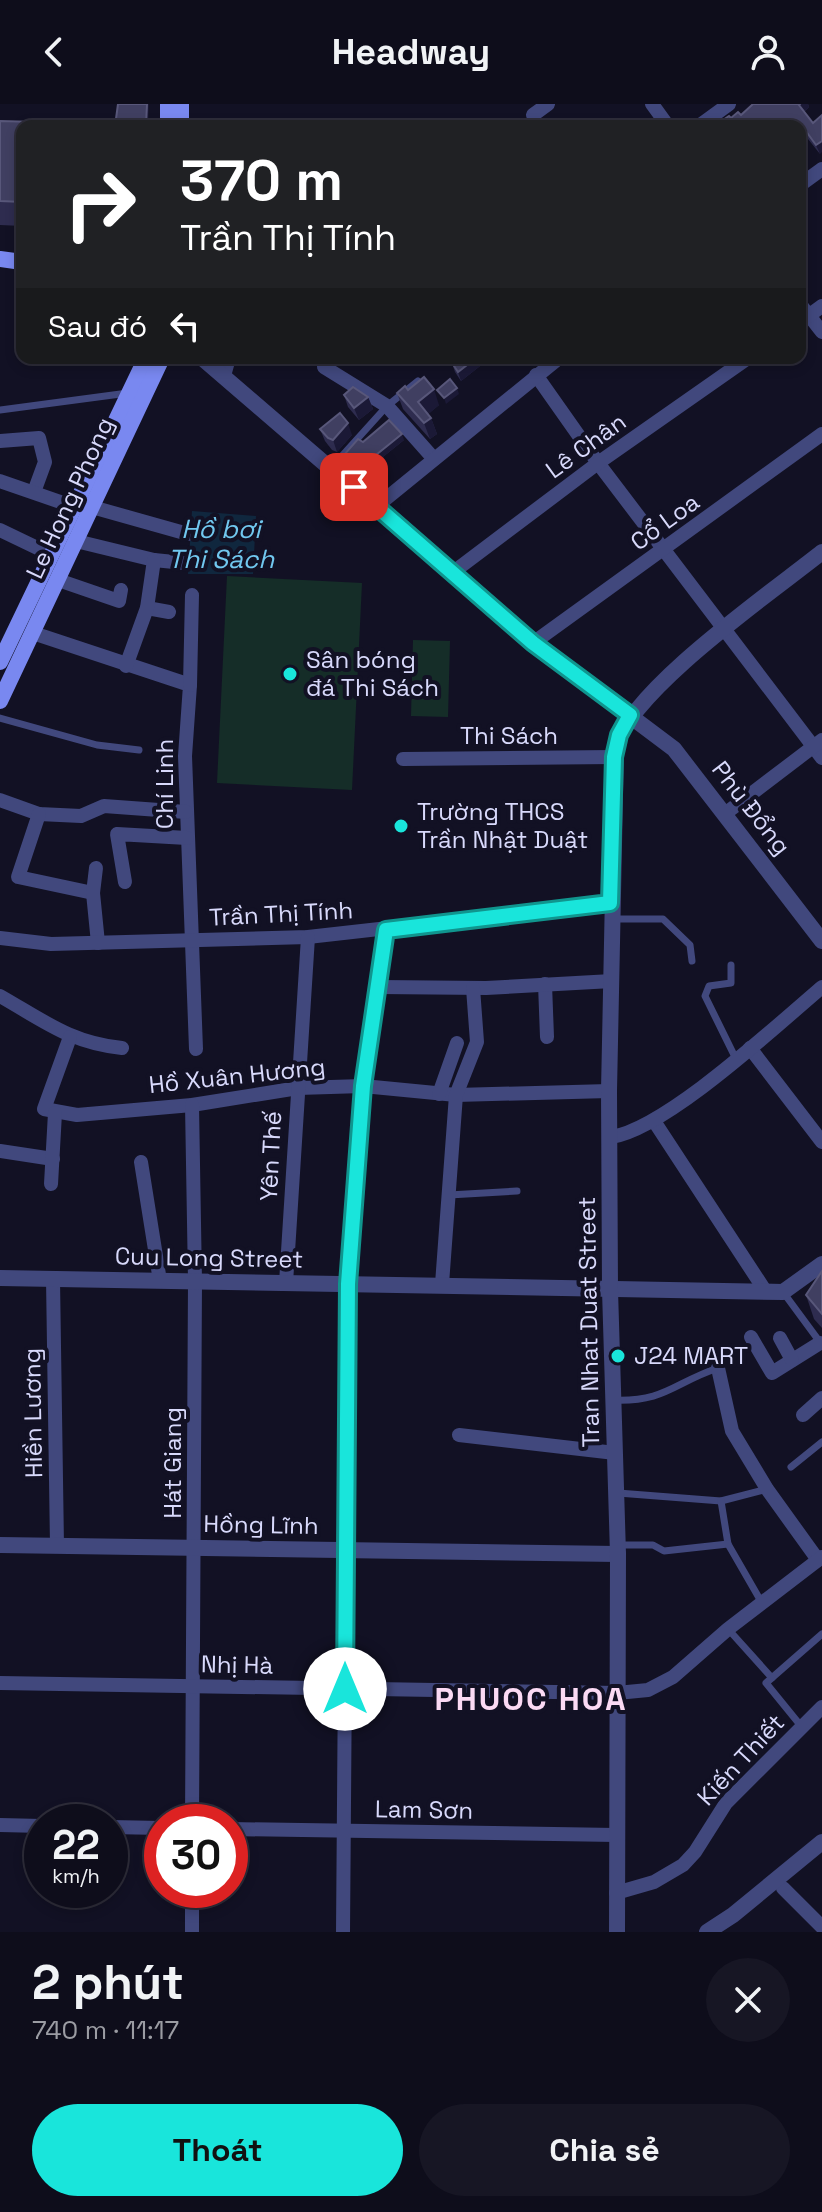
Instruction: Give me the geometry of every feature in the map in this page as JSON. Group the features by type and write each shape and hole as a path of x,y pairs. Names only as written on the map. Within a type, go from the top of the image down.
{"main road":[{"name":"Le Hong Phong","path":"0,701 76,541 84,507 143,364"},
{"name":"Le Hong Phong","path":"0,662 52,555 84,507 159,364"}],"street":[{"path":"533,115 548,104"},
{"path":"707,120 729,104"},
{"path":"806,317 822,332"},
{"name":"Phù Đổng","path":"209,364 533,643 674,749 822,941"},
{"path":"224,376 227,364"},
{"path":"377,506 551,364"},
{"name":"Lê Chân","path":"452,573 598,463 739,364"},
{"path":"324,367 387,406 434,459"},
{"path":"536,375 723,631 819,748 726,813"},
{"name":"Cổ Loa","path":"533,643 822,434"},
{"path":"0,441 39,438 45,462 34,492"},
{"path":"0,481 188,534"},
{"path":"0,530 52,555"},
{"path":"76,541 154,560 184,563"},
{"path":"630,715 654,689 822,552"},
{"path":"126,666 147,608 154,560"},
{"path":"58,580 119,601 121,590"},
{"name":"Chí Linh","path":"192,595 185,756 196,1049"},
{"path":"147,608 169,612"},
{"path":"33,633 190,685"},
{"name":"Tran Nhat Duat Street","path":"617,1932 618,1550 610,1290 609,1091 614,757 619,735 630,715"},
{"name":"Thi Sách","path":"403,759 614,757"},
{"path":"0,800 39,814 81,816 104,806 186,812"},
{"path":"39,814 18,877 93,893"},
{"path":"125,882 117,834 187,838"},
{"path":"96,868 93,893 98,943"},
{"name":"Trần Thị Tính","path":"0,938 39,944 308,937 611,911"},
{"path":"343,1932 348,1284 363,1086 386,930"},
{"name":"Yên Thế","path":"286,1283 308,937"},
{"path":"378,987 473,988 612,981"},
{"path":"545,984 547,1037"},
{"path":"611,1137 626,1135 654,1121 750,1048 822,987"},
{"path":"442,1284 446,1196 456,1095 477,1042 473,988"},
{"name":"Hồ Xuân Hương","path":"0,996 70,1037 88,1044 122,1048"},
{"path":"51,1184 55,1113 44,1109 70,1037"},
{"path":"439,1094 457,1043"},
{"path":"750,1048 822,1142"},
{"name":"Hồ Xuân Hương","path":"55,1113 77,1115 192,1105 298,1088 363,1086 456,1095 609,1091"},
{"name":"Hát Giang","path":"192,1105 195,1281 192,1804"},
{"path":"654,1121 774,1292 822,1264"},
{"path":"0,1151 53,1159"},
{"path":"141,1162 160,1281"},
{"name":"Cuu Long Street","path":"0,1278 774,1292"},
{"name":"Hiền Lương","path":"53,1279 57,1546"},
{"path":"751,1337 772,1373 821,1344"},
{"path":"780,1338 792,1360"},
{"path":"718,1368 732,1431 767,1489 821,1560"},
{"path":"803,1415 822,1398"},
{"path":"459,1435 615,1453"},
{"name":"Hồng Lĩnh","path":"0,1545 618,1550"},
{"name":"Nhị Hà","path":"0,1683 617,1693 648,1690 662,1684 728,1629 821,1560"},
{"name":"Kiến Thiết","path":"616,1893 654,1882 683,1865 695,1852 726,1803 822,1707"},
{"path":"0,1825 24,1826"},
{"name":"Lam Sơn","path":"248,1829 616,1835"},
{"path":"726,1932 822,1842"},
{"path":"707,1932 822,1855"},
{"path":"779,1884 822,1927"},
{"path":"192,1908 192,1932"}],"lane":[{"path":"331,468 387,406 418,381"},
{"path":"0,410 131,393"},
{"path":"0,718 97,745 139,750"},
{"path":"611,911 663,919 690,945 692,961"},
{"path":"731,965 731,983 709,986 705,996 736,1059"},
{"path":"446,1196 517,1191"},
{"path":"774,1292 821,1344"},
{"path":"613,1400 652,1399 673,1391 683,1379 718,1368"},
{"path":"791,1467 822,1442"},
{"path":"616,1493 721,1501 767,1489"},
{"path":"721,1501 728,1544 762,1603"},
{"path":"618,1550 653,1545 664,1551 728,1544"},
{"path":"728,1629 772,1678"},
{"path":"802,1726 766,1683 822,1634"}],"green space":[{"name":"Sân bóng đá Thi Sách","path":"227,576 362,583 352,790 217,783"},
{"path":"413,640 450,641 448,717 411,716"}],"water":[{"name":"Hồ bơi Thi Sách","path":"192,511 256,516 253,574 188,574"}],"building":[{"path":"118,104 147,104 146,120 116,120"},
{"path":"753,104 800,104 813,123 822,115 822,141 816,145 806,131 806,120 723,120 738,112 741,115"},
{"path":"0,121 16,121 16,202 0,201"},
{"path":"453,364 468,364 458,372"},
{"path":"424,377 434,389 418,402 431,418 424,423 397,393 405,386 408,390"},
{"path":"450,379 457,388 444,398 437,390"},
{"path":"353,387 368,397 354,408 344,395"},
{"path":"340,413 348,423 333,440 320,429"},
{"path":"389,420 402,434 361,467 352,456 346,461 343,456 358,439 363,442"},
{"path":"822,1271 822,1314 806,1295"}],"place":[{"name":"Sân bóng đá Thi Sách","path":"290,674"},
{"name":"Trường THCS Trần Nhật Duật","path":"401,826"},
{"name":"J24 MART","path":"618,1356"}],"district":[{"name":"PHUOC HOA","path":"531,1699"}],"route":[{"path":"345,1689 348,1284 363,1086 386,930 610,903 614,757 619,735 630,715 533,643 354,487"}]}
